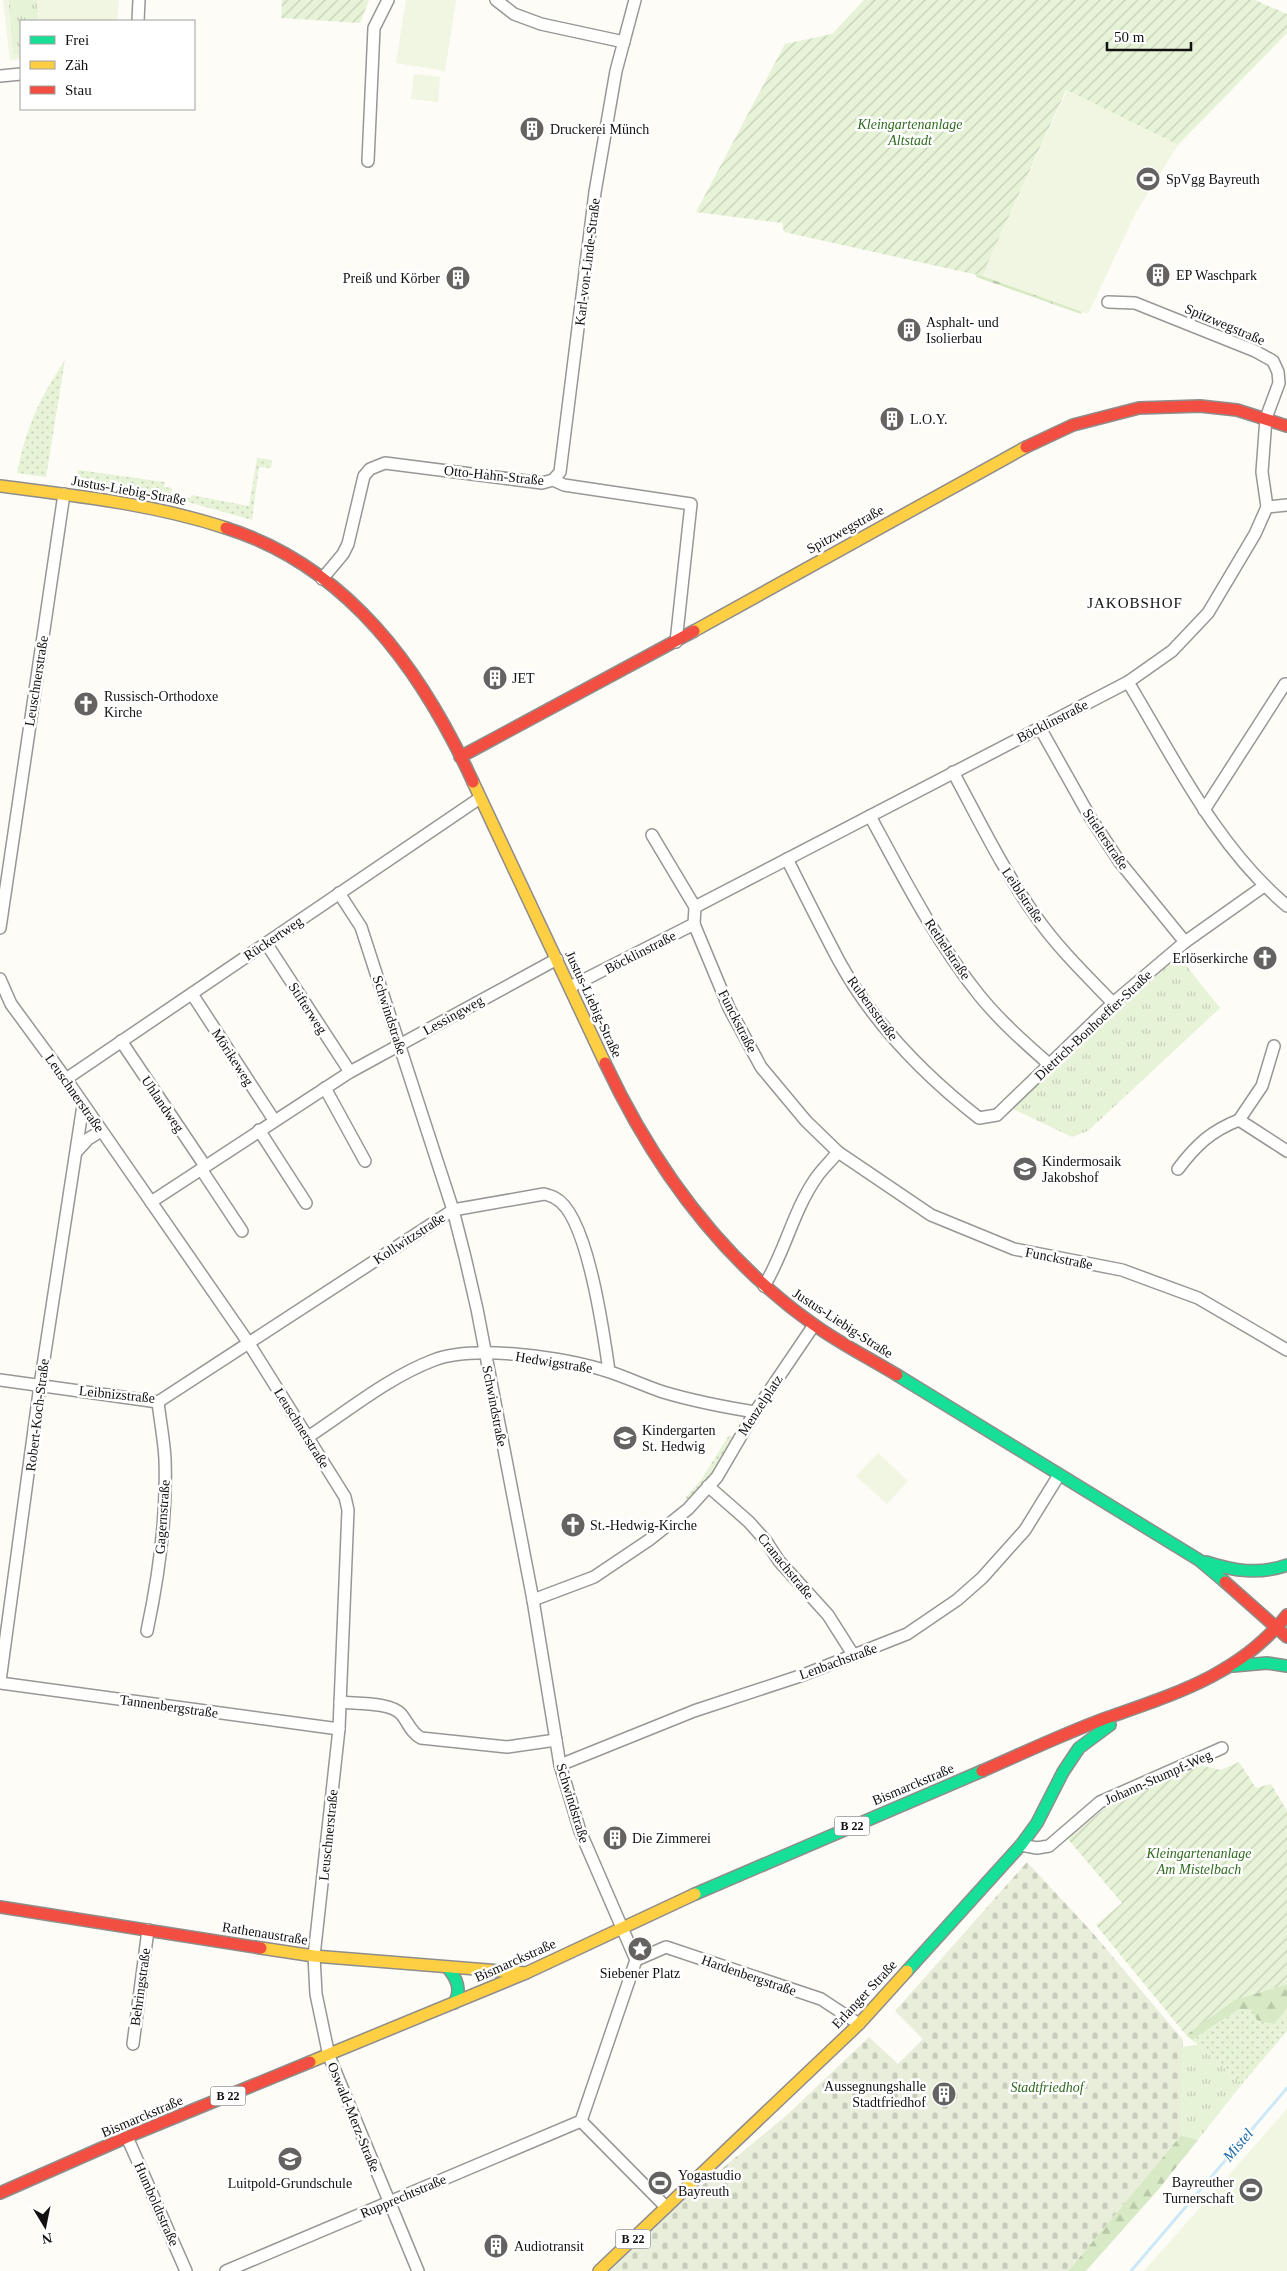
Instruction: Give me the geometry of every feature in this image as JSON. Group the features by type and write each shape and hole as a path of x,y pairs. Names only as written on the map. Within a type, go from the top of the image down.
{"main road":[{"name":"Spitzwegstraße","path":"460,757 676,642 995,463 1073,425 1139,408 1172,406 1237,410 1287,426"},
{"name":"Justus-Liebig-Straße","path":"0,486 64,494 183,514 262,542 322,578 354,604 386,638 426,692 480,798 620,1093 668,1175 727,1248 764,1286 814,1325 1199,1560"},
{"path":"1199,1560 1244,1572 1265,1572 1287,1565"},
{"path":"1199,1560 1287,1637"},
{"name":"B 22","path":"1039,1747 1102,1720 1122,1715 1234,1666 1258,1648 1278,1628 1287,1615"},
{"path":"1234,1666 1254,1663 1287,1666"},
{"name":"Erlanger Straße","path":"599,2271 859,2024 1020,1845 1037,1823 1063,1772 1085,1742 1122,1715"},
{"path":"1039,1747 1054,1755 1063,1772"},
{"name":"Bismarckstraße","path":"0,2193 127,2137 329,2056 526,1973 620,1928 1039,1747"},
{"name":"Rathenaustraße","path":"0,1907 314,1956 526,1973"},
{"path":"448,1968 458,1983 459,1992 454,2003"}],"street":[{"path":"138,20 139,0"},
{"path":"368,161 374,28 388,0"},
{"path":"496,0 514,14 541,24 624,42"},
{"name":"Karl-von-Linde-Straße","path":"553,480 560,472 591,223 616,71 635,0"},
{"path":"0,76 20,74"},
{"name":"Spitzwegstraße","path":"1108,302 1135,303 1255,351 1273,361 1278,372 1278,383 1266,418"},
{"path":"1266,418 1262,472 1267,507 1287,505"},
{"name":"Otto-Hahn-Straße","path":"322,578 343,554 348,544 364,476 370,469 378,465 393,463 542,483 553,480 564,485 691,504 676,642"},
{"name":"Leuschnerstraße","path":"0,928 64,494"},
{"name":"Böcklinstraße","path":"695,907 1128,682 1172,651 1208,614 1255,534 1267,507"},
{"path":"1128,682 1204,810 1230,849 1264,886 1287,906"},
{"path":"1204,810 1285,684"},
{"name":"Stielerstraße","path":"1040,728 1090,817 1119,861 1185,942"},
{"name":"Leiblstraße","path":"953,772 1005,870 1038,919 1073,962 1114,1003"},
{"name":"Rückertweg","path":"66,1079 480,798"},
{"name":"Rethelstraße","path":"870,816 921,910 947,952 980,996 1009,1028 1050,1065"},
{"path":"652,835 695,907 694,924"},
{"name":"Rubensstraße","path":"787,859 840,962 882,1024 918,1066 944,1091 980,1118 997,1115"},
{"name":"Dietrich-Bonhoeffer-Straße","path":"997,1115 1114,1003 1185,942 1264,886"},
{"name":"Schwindstraße","path":"339,893 361,927 453,1210 477,1309 533,1600 560,1765 580,1831 620,1928"},
{"name":"Böcklinstraße","path":"570,987 694,924"},
{"name":"Funckstraße","path":"694,924 729,1008 761,1067 806,1121 838,1152 932,1215 1014,1250 1130,1273 1198,1298 1285,1345"},
{"name":"Stifterweg","path":"266,943 350,1072"},
{"name":"Lessingweg","path":"151,1202 350,1072 556,959"},
{"name":"Leuschnerstraße","path":"0,979 5,1003 66,1079 248,1342 308,1436 344,1497 348,1510 340,1702 314,1956"},
{"name":"Mörikeweg","path":"192,994 274,1120"},
{"name":"Uhlandweg","path":"121,1042 203,1168"},
{"path":"1178,1169 1194,1148 1220,1127 1239,1120 1262,1086 1274,1046"},
{"path":"324,1088 365,1160"},
{"name":"Robert-Koch-Straße","path":"0,1682 40,1385 78,1150 83,1105"},
{"path":"1239,1120 1287,1151"},
{"path":"259,1130 306,1202"},
{"path":"78,1150 88,1139 101,1131"},
{"path":"764,1286 778,1264 792,1225 816,1178 838,1152"},
{"path":"203,1168 242,1231"},
{"name":"Kollwitzstraße","path":"248,1342 453,1210 544,1194 556,1198 563,1204 579,1236 596,1287 609,1371"},
{"name":"Menzelplatz","path":"533,1600 594,1577 617,1563 688,1509 716,1477 755,1412 814,1325"},
{"name":"Leibnizstraße","path":"0,1380 158,1402 248,1342"},
{"name":"Hedwigstraße","path":"308,1436 403,1374 436,1359 458,1354 484,1353 566,1361 609,1371 670,1394 713,1406 755,1412"},
{"name":"Gagernstraße","path":"146,1631 162,1542 166,1499 165,1456 158,1402"},
{"name":"Lenbachstraße","path":"560,1765 694,1711 804,1675 907,1634 957,1600 982,1578 1025,1530 1059,1475"},
{"name":"Cranachstraße","path":"708,1486 749,1522 766,1541 779,1562 828,1615 854,1656"},
{"name":"Tannenbergstraße","path":"0,1682 338,1729"},
{"path":"340,1702 391,1707 402,1715 416,1736 421,1738 507,1747 556,1740"},
{"name":"Johann-Stumpf-Weg","path":"1020,1845 1037,1848 1049,1846 1100,1802 1222,1748"},
{"path":"620,1928 636,1960 581,2121 666,2207"},
{"name":"Behringstraße","path":"132,2044 148,1930"},
{"name":"Hardenbergstraße","path":"636,1960 666,1947 821,1999 859,2024"},
{"name":"Oswald-Merz-Straße","path":"314,1956 316,1994 329,2056 418,2271"},
{"name":"Rupprechtstraße","path":"226,2271 581,2121"},
{"name":"Humboldtstraße","path":"127,2137 186,2271"}],"green space":[{"path":"3,0 8,0 13,55 20,54 20,59 10,60"},
{"path":"8,0 37,0 39,20 20,20 20,54 13,55"},
{"path":"37,0 119,0 117,20 39,20"},
{"path":"282,0 369,0 360,23 281,18"},
{"path":"406,0 456,0 445,71 396,63"},
{"name":"Kleingartenanlage Altstadt","path":"864,0 1255,0 1287,14 1287,33 1178,145 1066,90 982,276 784,232 782,223 696,212 785,44 832,34"},
{"path":"414,74 440,77 438,102 411,99"},
{"path":"1067,90 1178,145 1136,212 1088,314 982,276"},
{"path":"981,262 1084,305 1081,314 976,277"},
{"path":"65,360 46,477 17,473 29,428 41,401"},
{"path":"257,458 272,460 271,468 259,467 252,520 177,499 177,497 191,498 191,495 249,506"},
{"path":"78,470 165,482 164,487 172,488 170,498 76,483"},
{"path":"1174,950 1220,1008 1088,1131 1072,1137 1013,1109"},
{"path":"729,1435 736,1439 706,1482 690,1501 685,1498 701,1480"},
{"path":"878,1453 908,1481 887,1504 856,1476"},
{"name":"Kleingartenanlage Am Mistelbach","path":"1239,1762 1256,1788 1271,1784 1287,1811 1287,1984 1234,2000 1186,2035 1096,1925 1122,1903 1067,1838 1104,1809 1198,1765 1221,1770"},
{"name":"Stadtfriedhof","path":"1027,1862 1091,1931 1183,2040 1181,2135 1068,2271 610,2271 660,2220 787,2115 869,2037 898,2064 923,2039 895,2011"},
{"path":"1287,1984 1287,2008 1274,2024 1257,2020 1252,2010 1239,2009 1192,2040 1186,2035 1234,2000"},
{"path":"1287,2008 1287,2031 1242,2084 1192,2040 1239,2009 1252,2010 1273,2024"},
{"path":"1198,2045 1242,2084 1198,2140 1181,2135 1182,2047"},
{"name":"Bayreuther Turnerschaft","path":"1287,2109 1287,2271 1144,2271"},
{"path":"1181,2135 1198,2140 1158,2190 1086,2271 1068,2271"}],"waterway":[{"name":"Mistel","path":"1131,2271 1287,2088"}],"traffic: fast":[{"path":"897,1375 1199,1560 1225,1582"},
{"path":"1206,1562 1246,1571 1266,1570 1287,1565"},
{"path":"1233,1666 1267,1663 1287,1666"},
{"path":"907,1971 1021,1845 1037,1823 1063,1772 1079,1748 1110,1725"},
{"path":"695,1894 982,1771"},
{"path":"448,1968 454,1976 458,1989 454,2003"}],"traffic: slow":[{"path":"694,631 1026,447"},
{"path":"0,486 86,497 143,507 226,528"},
{"path":"473,782 605,1063"},
{"path":"310,2062 526,1973 695,1894"},
{"path":"261,1948 314,1956 526,1973"},
{"path":"599,2271 859,2024 907,1971"}],"traffic: jam":[{"path":"1026,447 1073,425 1139,408 1200,406 1237,410 1287,426"},
{"path":"226,528 270,546 309,569 345,596 376,628 405,663 453,741 473,782"},
{"path":"460,757 694,631"},
{"path":"605,1063 624,1101 667,1173 692,1207 748,1270 779,1298 813,1324 897,1375"},
{"path":"1225,1582 1287,1637"},
{"path":"982,1771 1071,1732 1153,1702 1202,1681 1248,1654 1287,1615"},
{"path":"0,1907 261,1948"},
{"path":"0,2193 127,2137 310,2062"}],"place":[{"name":"Druckerei Münch","path":"532,129"},
{"name":"SpVgg Bayreuth","path":"1148,179"},
{"name":"EP Waschpark","path":"1158,275"},
{"name":"Preiß und Körber","path":"458,278"},
{"name":"Asphalt- und Isolierbau","path":"909,330"},
{"name":"L.O.Y.","path":"892,419"},
{"name":"JET","path":"495,678"},
{"name":"Russisch-Orthodoxe Kirche","path":"86,704"},
{"name":"Erlöserkirche","path":"1265,958"},
{"name":"Kindermosaik Jakobshof","path":"1025,1169"},
{"name":"Kindergarten St. Hedwig","path":"625,1438"},
{"name":"St.-Hedwig-Kirche","path":"573,1525"},
{"name":"Die Zimmerei","path":"615,1838"},
{"name":"Siebener Platz","path":"640,1949"},
{"name":"Aussegnungshalle Stadtfriedhof","path":"944,2094"},
{"name":"Luitpold-Grundschule","path":"290,2159"},
{"name":"Yogastudio Bayreuth","path":"660,2183"},
{"name":"Bayreuther Turnerschaft","path":"1251,2190"},
{"name":"Audiotransit","path":"496,2246"}],"district":[{"name":"JAKOBSHOF","path":"1135,603"}]}
